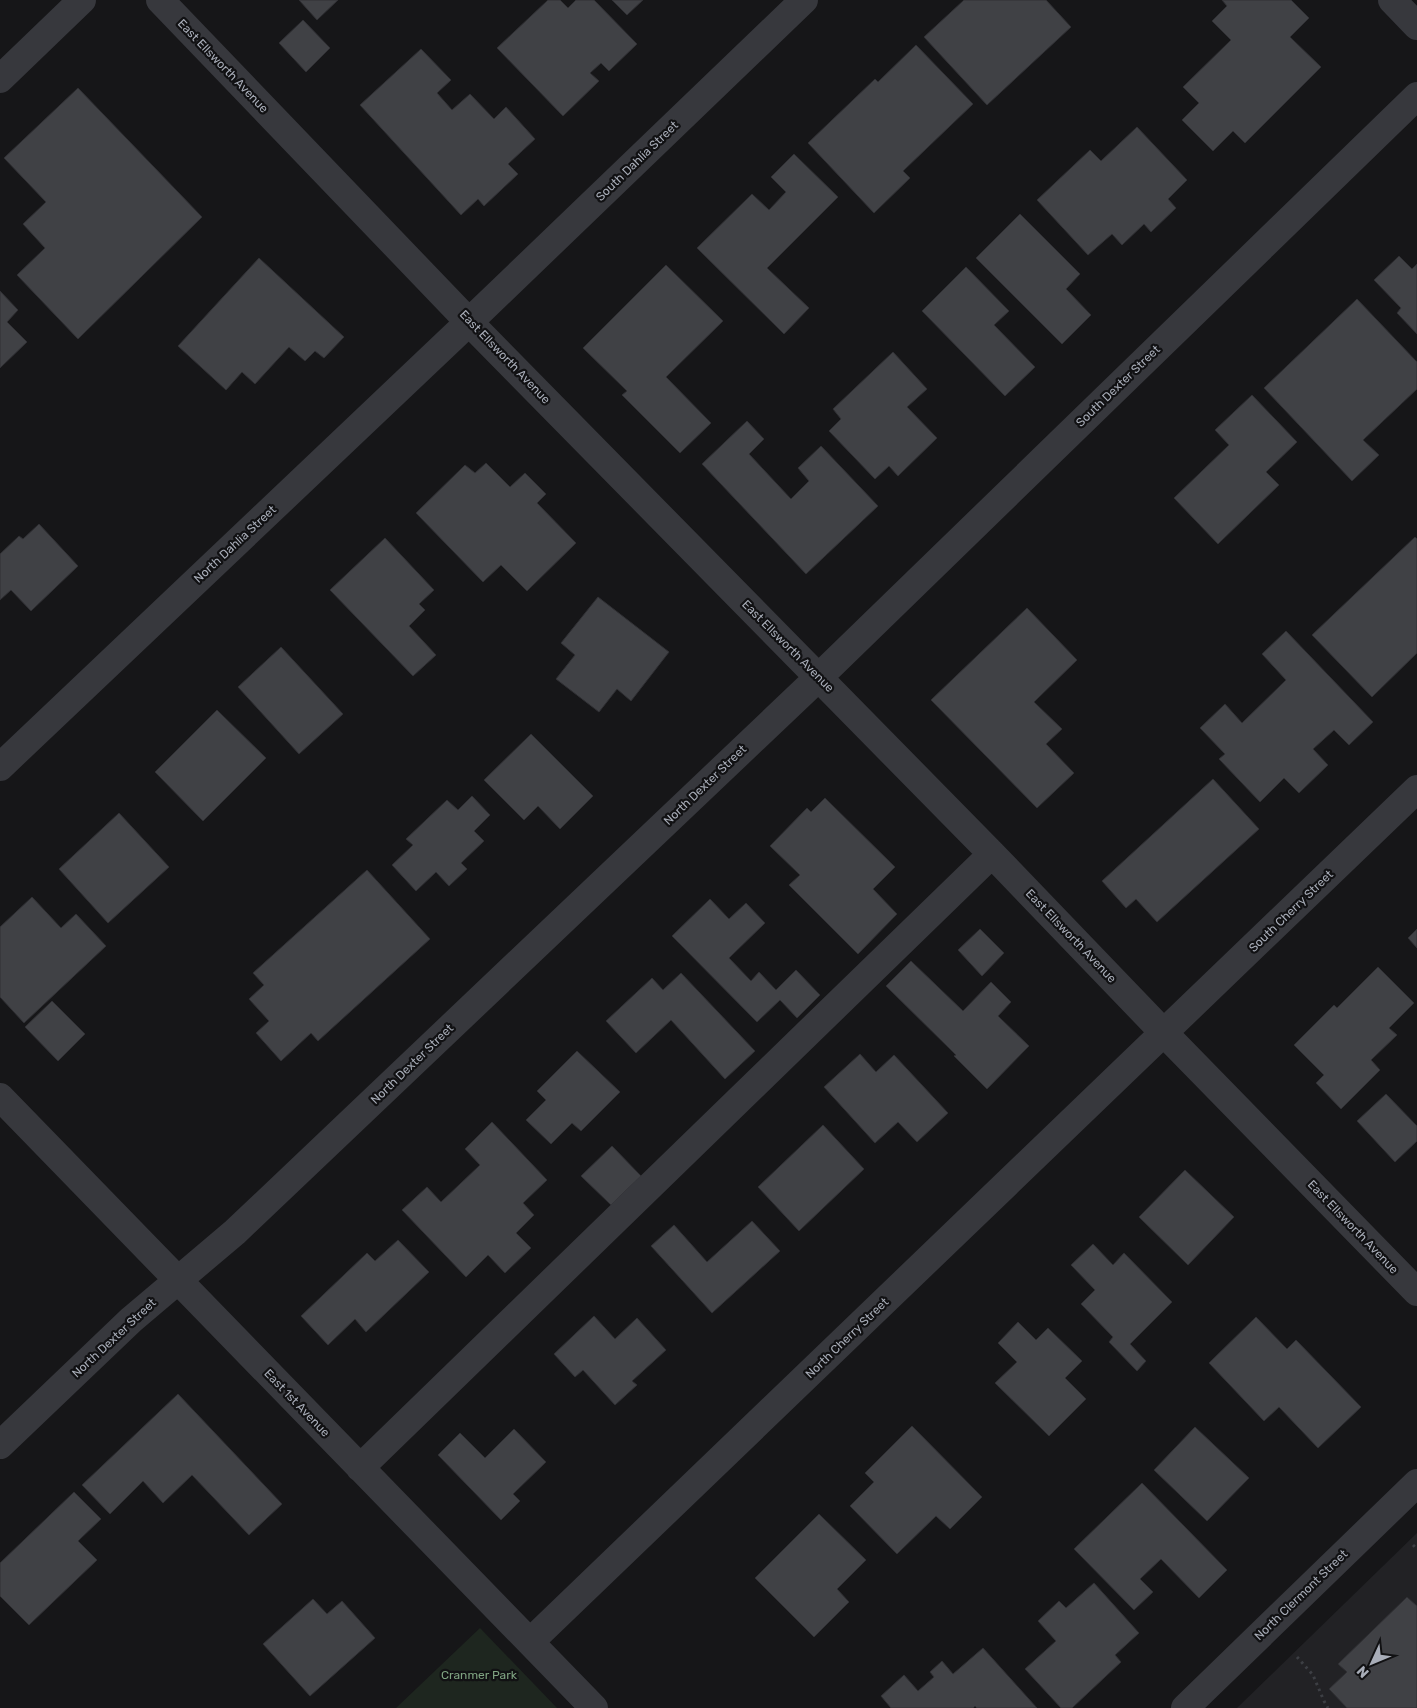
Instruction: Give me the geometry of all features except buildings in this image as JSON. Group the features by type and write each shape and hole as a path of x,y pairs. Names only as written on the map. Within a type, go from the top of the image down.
{"street":[{"path":"0,79 82,0"},
{"name":"East Ellsworth Avenue","path":"160,0 469,322 992,854 1417,1292"},
{"name":"South Dahlia Street","path":"469,322 804,0"},
{"path":"1392,0 1417,26"},
{"name":"South Dexter Street","path":"818,677 1417,96"},
{"name":"North Dahlia Street","path":"0,767 469,322"},
{"name":"North Dexter Street","path":"0,1445 131,1320 235,1232 818,677"},
{"name":"South Cherry Street","path":"1164,1033 1417,789"},
{"path":"360,1468 992,854"},
{"name":"North Cherry Street","path":"530,1642 1164,1033"},
{"name":"East 1st Avenue","path":"2,1103 178,1280 594,1708"},
{"name":"North Clermont Street","path":"1185,1708 1417,1483"}],"path":[{"path":"1413,1545 1417,1549"},
{"path":"1297,1657 1312,1675 1328,1708"}],"shaded area":[{"path":"1417,1533 1417,1708 1237,1708"}],"green space":[{"name":"Cranmer Park","path":"480,1628 557,1708 396,1708"}]}
